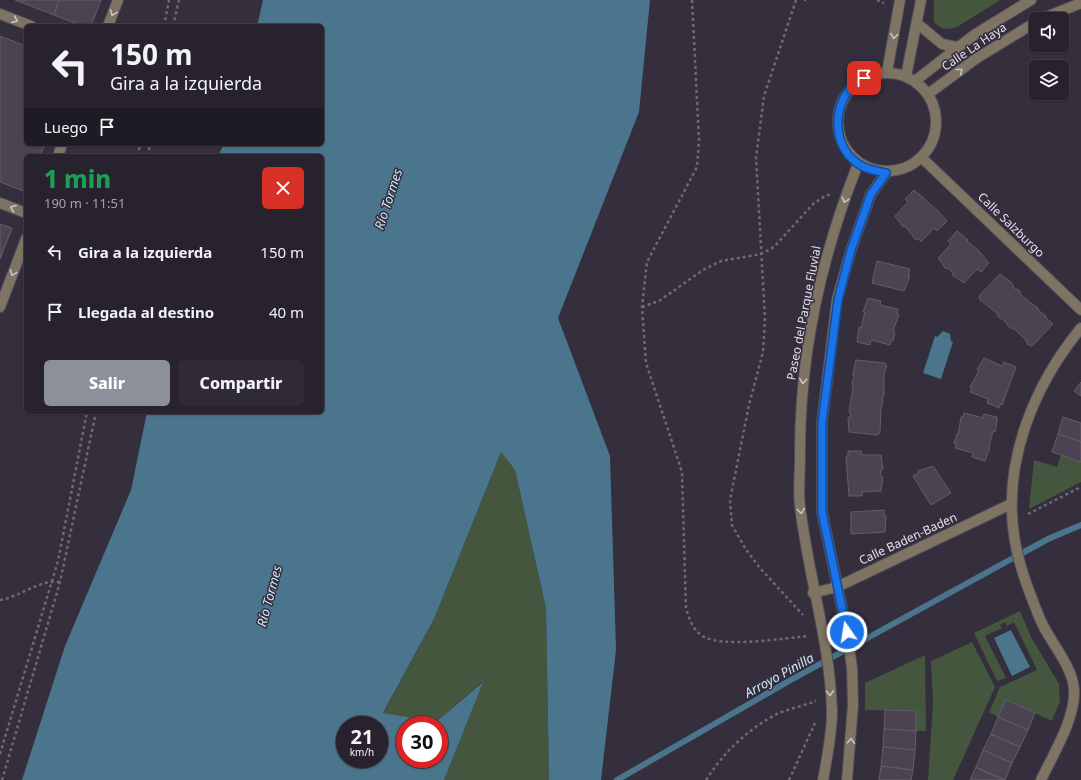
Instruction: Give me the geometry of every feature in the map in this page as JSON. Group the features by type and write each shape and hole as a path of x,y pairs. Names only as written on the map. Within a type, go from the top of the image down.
{"street":[{"path":"109,24 118,0"},
{"path":"887,72 900,0"},
{"path":"911,78 921,0"},
{"name":"Calle La Haya","path":"911,78 1031,0"},
{"path":"1058,12 1081,3"},
{"path":"0,14 26,24"},
{"name":"Calle La Haya","path":"918,24 942,44 957,47"},
{"name":"Calle La Haya","path":"928,94 977,58 1029,26"},
{"path":"887,72 911,78 928,94 936,116 934,139 922,158 906,169 886,173 872,170 858,164 843,147 839,135 837,128 840,105 852,87 864,78 887,72"},
{"name":"Calle Salzburgo","path":"922,158 1081,310"},
{"name":"Paseo del Parque Fluvial","path":"823,780 832,713 825,643 814,593 800,504 800,418 805,366 830,241 858,164"},
{"path":"847,780 853,705 852,668 847,632 822,512 822,423 838,300 851,250 871,194 886,173"},
{"path":"0,203 24,212"},
{"path":"0,307 24,244"},
{"path":"1041,780 1068,721 1075,700 1074,688 1070,672 1044,628 1022,569 1014,536 1011,504 1018,454 1031,408 1060,355 1081,328"},
{"name":"Calle Baden-Baden","path":"814,593 837,586 1011,504"}],"path":[{"path":"164,24 170,0"},
{"path":"173,24 179,0"},
{"path":"692,0 699,140 697,166 647,262 642,307 646,363 682,472 686,609 693,628 703,637 716,641 733,642 813,636"},
{"path":"796,0 764,96 756,158 765,319 763,352 735,469 730,500 732,525 759,567 807,618"},
{"path":"642,307 659,301 688,279 721,261 761,254 774,247 814,203 827,195 836,195"},
{"path":"0,754 58,561 88,414"},
{"path":"2,780 60,582 96,414"},
{"path":"1026,515 1081,487"},
{"path":"0,600 11,599 52,581 60,582"},
{"path":"706,780 724,754 742,737 776,715 818,700"},
{"path":"789,780 816,721"}],"green space":[{"path":"934,0 1000,0 957,27 947,29 939,27 934,22"},
{"path":"501,452 515,470 546,608 549,780 444,780 482,682 443,716 396,716 383,714 434,619"},
{"path":"1061,455 1081,462 1081,482 1029,509 1034,460 1057,467"},
{"path":"1020,611 1031,637 1059,684 1060,701 1052,721 1006,700 998,717 989,712 1000,687 1037,670 1014,622 1007,626 1005,622 1000,625 1002,628 985,636 1006,678 997,681 974,633"},
{"path":"972,642 995,687 953,780 928,780 933,703 931,661"},
{"path":"925,655 926,731 916,731 916,711 865,710 865,683"}],"water":[{"name":"Río Tormes","path":"263,0 650,0 639,112 558,318 610,456 616,650 601,780 549,780 546,608 515,470 501,452 434,619 383,713 401,716 396,716 396,768 448,768 448,716 443,716 483,682 444,780 22,780 65,646 131,490 147,414 324,414 324,154 219,154 223,146 324,146 324,24 257,24"},
{"path":"943,331 950,334 951,341 953,342 941,379 923,373 935,336 937,337"},
{"path":"1011,630 1030,667 1012,676 994,638"}],"building":[{"path":"15,0 59,0 54,15"},
{"path":"59,0 101,0 92,24 77,24 54,15"},
{"path":"0,36 24,45 24,146 44,146 41,154 24,154 24,191 0,182"},
{"path":"914,190 947,221 937,231 934,228 921,242 918,238 916,240 905,226 903,227 895,216 908,202 905,199"},
{"path":"0,224 12,228 0,259"},
{"path":"957,231 980,252 989,263 981,272 977,269 964,283 952,275 954,274 948,268 946,269 938,258 951,244 948,241"},
{"path":"877,261 910,269 908,276 910,276 904,291 872,283"},
{"path":"1000,274 1012,283 1014,288 1020,291 1020,294 1038,308 1038,310 1053,324 1032,346 1028,345 1025,339 1013,328 1010,328 1004,320 998,317 998,314 980,300 979,296"},
{"path":"868,298 881,301 880,305 898,309 897,314 899,314 893,331 895,332 893,341 891,341 890,345 871,340 870,345 857,342 859,327 861,328 865,312 863,312"},
{"path":"984,358 1002,366 1004,362 1016,367 1002,405 1000,404 999,408 987,403 988,399 970,392 972,388 970,387 979,371 977,370"},
{"path":"856,360 885,363 887,366 884,373 884,396 882,397 883,402 881,409 880,432 878,435 849,432 848,418 851,416 849,411"},
{"path":"1081,382 1081,396 1074,391"},
{"path":"964,413 983,418 984,414 997,417 995,432 993,431 990,447 985,461 972,457 973,453 955,448 956,444 954,443 957,434 958,435 961,417 963,417"},
{"path":"1063,417 1081,423 1081,442 1058,434"},
{"path":"1058,434 1081,442 1081,462 1052,452"},
{"path":"848,451 861,451 862,455 881,455 883,469 881,469 881,477 883,477 881,491 862,492 862,496 849,496 846,456 848,456"},
{"path":"933,466 951,493 931,505 913,476 919,473 918,471"},
{"path":"884,510 884,516 886,516 885,532 851,534 851,512"},
{"path":"1006,700 1035,713 1028,730 998,717"},
{"path":"885,710 916,711 916,731 884,729"},
{"path":"998,717 1028,730 1020,747 991,734"},
{"path":"884,729 916,731 915,750 883,747"},
{"path":"991,734 1020,747 1012,763 983,750"},
{"path":"883,747 915,750 913,770 881,766"},
{"path":"983,750 1012,763 1005,780 976,767"},
{"path":"881,766 913,770 911,780 879,780"},
{"path":"976,767 981,770 1004,780 970,780"}],"waterway":[{"name":"Arroyo Pinilla","path":"617,780 789,681 1048,539 1081,525"}],"route":[{"path":"847,632 822,512 821,446 828,370 838,300 851,250 871,194 886,173 872,170 858,164 843,147 837,128 840,105 852,87 864,78"}]}
